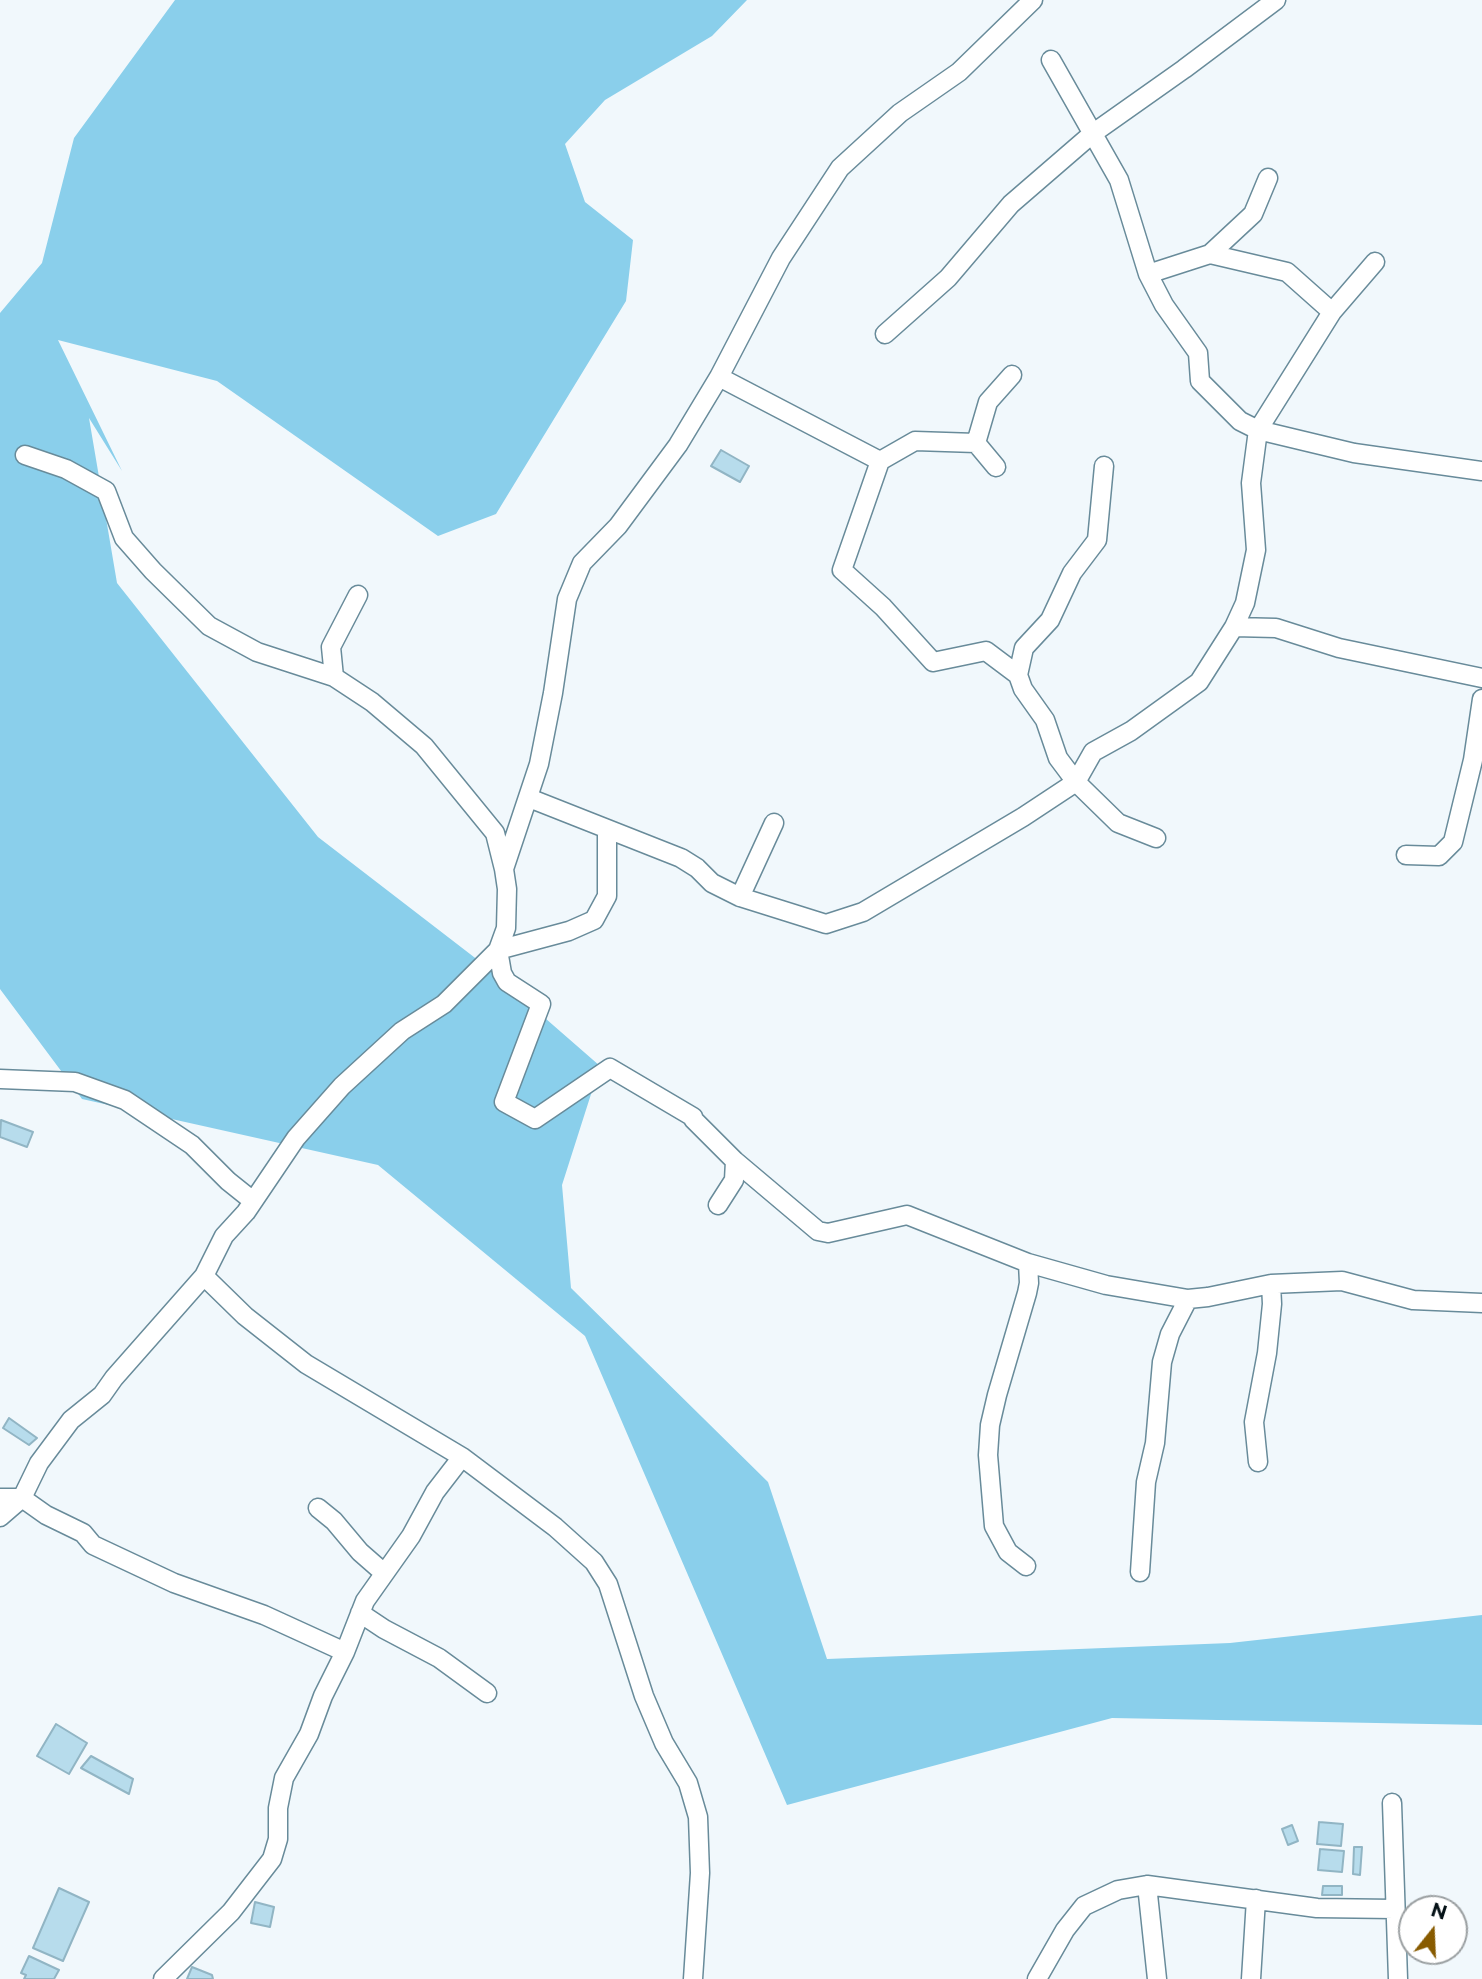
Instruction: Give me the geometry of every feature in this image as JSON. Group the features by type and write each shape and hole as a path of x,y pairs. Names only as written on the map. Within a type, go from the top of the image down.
{"street":[{"path":"504,869 542,752 567,598 582,563 618,526 678,445 719,377 781,258 839,168 900,113 959,72 1032,0"},
{"path":"885,334 947,278 1011,204 1092,134 1276,0"},
{"path":"1051,60 1119,180 1148,274 1164,305 1198,353 1200,381 1240,421 1258,430 1354,453 1482,471"},
{"path":"1148,274 1210,254 1253,214 1268,178"},
{"path":"1210,254 1287,272 1332,312"},
{"path":"528,797 681,858 697,868 712,883 740,897 826,924 863,912 1023,817 1076,782 1093,752 1131,731 1199,682 1234,627 1245,604 1256,550 1251,483 1258,430 1332,312 1375,262"},
{"path":"976,443 988,402 1012,375"},
{"path":"719,377 880,461"},
{"path":"996,467 976,443 915,441 880,461 842,570 883,607 933,662 986,651 1018,675"},
{"path":"0,1517 22,1498 39,1463 71,1420 102,1395 114,1377 204,1276 224,1236 253,1201 296,1138 342,1086 402,1031 444,1004 498,950 506,928 507,889 495,833 424,746 372,702 334,677 257,652 209,626 124,538 106,491 66,469 25,455"},
{"path":"1104,466 1097,540 1072,573 1050,621 1024,648 1018,675 1023,689 1045,720 1058,758 1076,782 1118,824 1156,838"},
{"path":"334,677 331,646 358,595"},
{"path":"1234,627 1276,628 1339,648 1482,678"},
{"path":"1406,855 1439,856 1453,842 1473,760 1482,699"},
{"path":"740,897 774,823"},
{"path":"498,950 569,931 594,920 607,896 607,829"},
{"path":"498,950 502,973 507,982 541,1004 504,1102 535,1119 610,1068 693,1117 736,1161 818,1231 828,1233 907,1215 1028,1263 1105,1285 1188,1299 1271,1284 1342,1280 1413,1300 1482,1303"},
{"path":"0,1079 75,1082 125,1100 192,1145 228,1181 253,1201"},
{"path":"718,1205 734,1180 736,1161"},
{"path":"1026,1566 1008,1552 993,1527 988,1455 990,1424 1027,1293 1028,1263"},
{"path":"204,1276 245,1316 306,1364 461,1457 555,1527 594,1563 608,1584 644,1696 664,1743 688,1783 698,1817 700,1872 693,1979"},
{"path":"1258,1462 1254,1422 1267,1353 1272,1304 1271,1284"},
{"path":"1140,1572 1146,1482 1155,1443 1162,1362 1170,1334 1188,1299"},
{"path":"163,1979 231,1912 272,1859 278,1839 278,1808 284,1777 309,1734 365,1601 411,1536 435,1492 461,1457"},
{"path":"0,1498 22,1498 46,1515 83,1533 93,1545 174,1583 264,1615 345,1652"},
{"path":"318,1508 384,1573"},
{"path":"360,1613 439,1658 487,1693"},
{"path":"1392,1803 1398,1979"},
{"path":"1037,1979 1065,1930 1084,1906 1118,1890 1147,1885 1317,1908 1394,1909"},
{"path":"1147,1885 1157,1979"},
{"path":"1251,1979 1256,1899"}],"shaded area":[{"path":"175,0 747,0 712,36 605,100 565,144 585,202 633,240 626,301 496,514 438,536 217,381 58,340 122,471 89,418 117,583 318,837 483,964 600,1066 562,1185 571,1288 768,1482 827,1659 1230,1643 1482,1615 1482,1725 1112,1718 787,1805 585,1336 378,1165 82,1099 0,989 0,313 42,263 74,138"}],"building":[{"path":"721,450 749,466 740,482 711,466"},
{"path":"1,1120 33,1132 27,1147 0,1137"},
{"path":"9,1418 37,1438 29,1445 3,1428"},
{"path":"56,1724 87,1743 69,1774 37,1756"},
{"path":"91,1756 133,1779 129,1794 81,1768"},
{"path":"1319,1822 1343,1824 1341,1846 1317,1844"},
{"path":"1292,1825 1298,1841 1288,1845 1282,1829"},
{"path":"1354,1847 1362,1847 1360,1875 1353,1874"},
{"path":"1320,1849 1344,1851 1342,1872 1318,1870"},
{"path":"1323,1886 1342,1886 1342,1895 1322,1895"},
{"path":"59,1888 89,1902 63,1961 33,1948"},
{"path":"255,1902 274,1907 270,1927 251,1923"},
{"path":"29,1956 59,1970 54,1979 24,1979 26,1975 21,1973"},
{"path":"192,1967 212,1975 213,1979 187,1979"}]}
